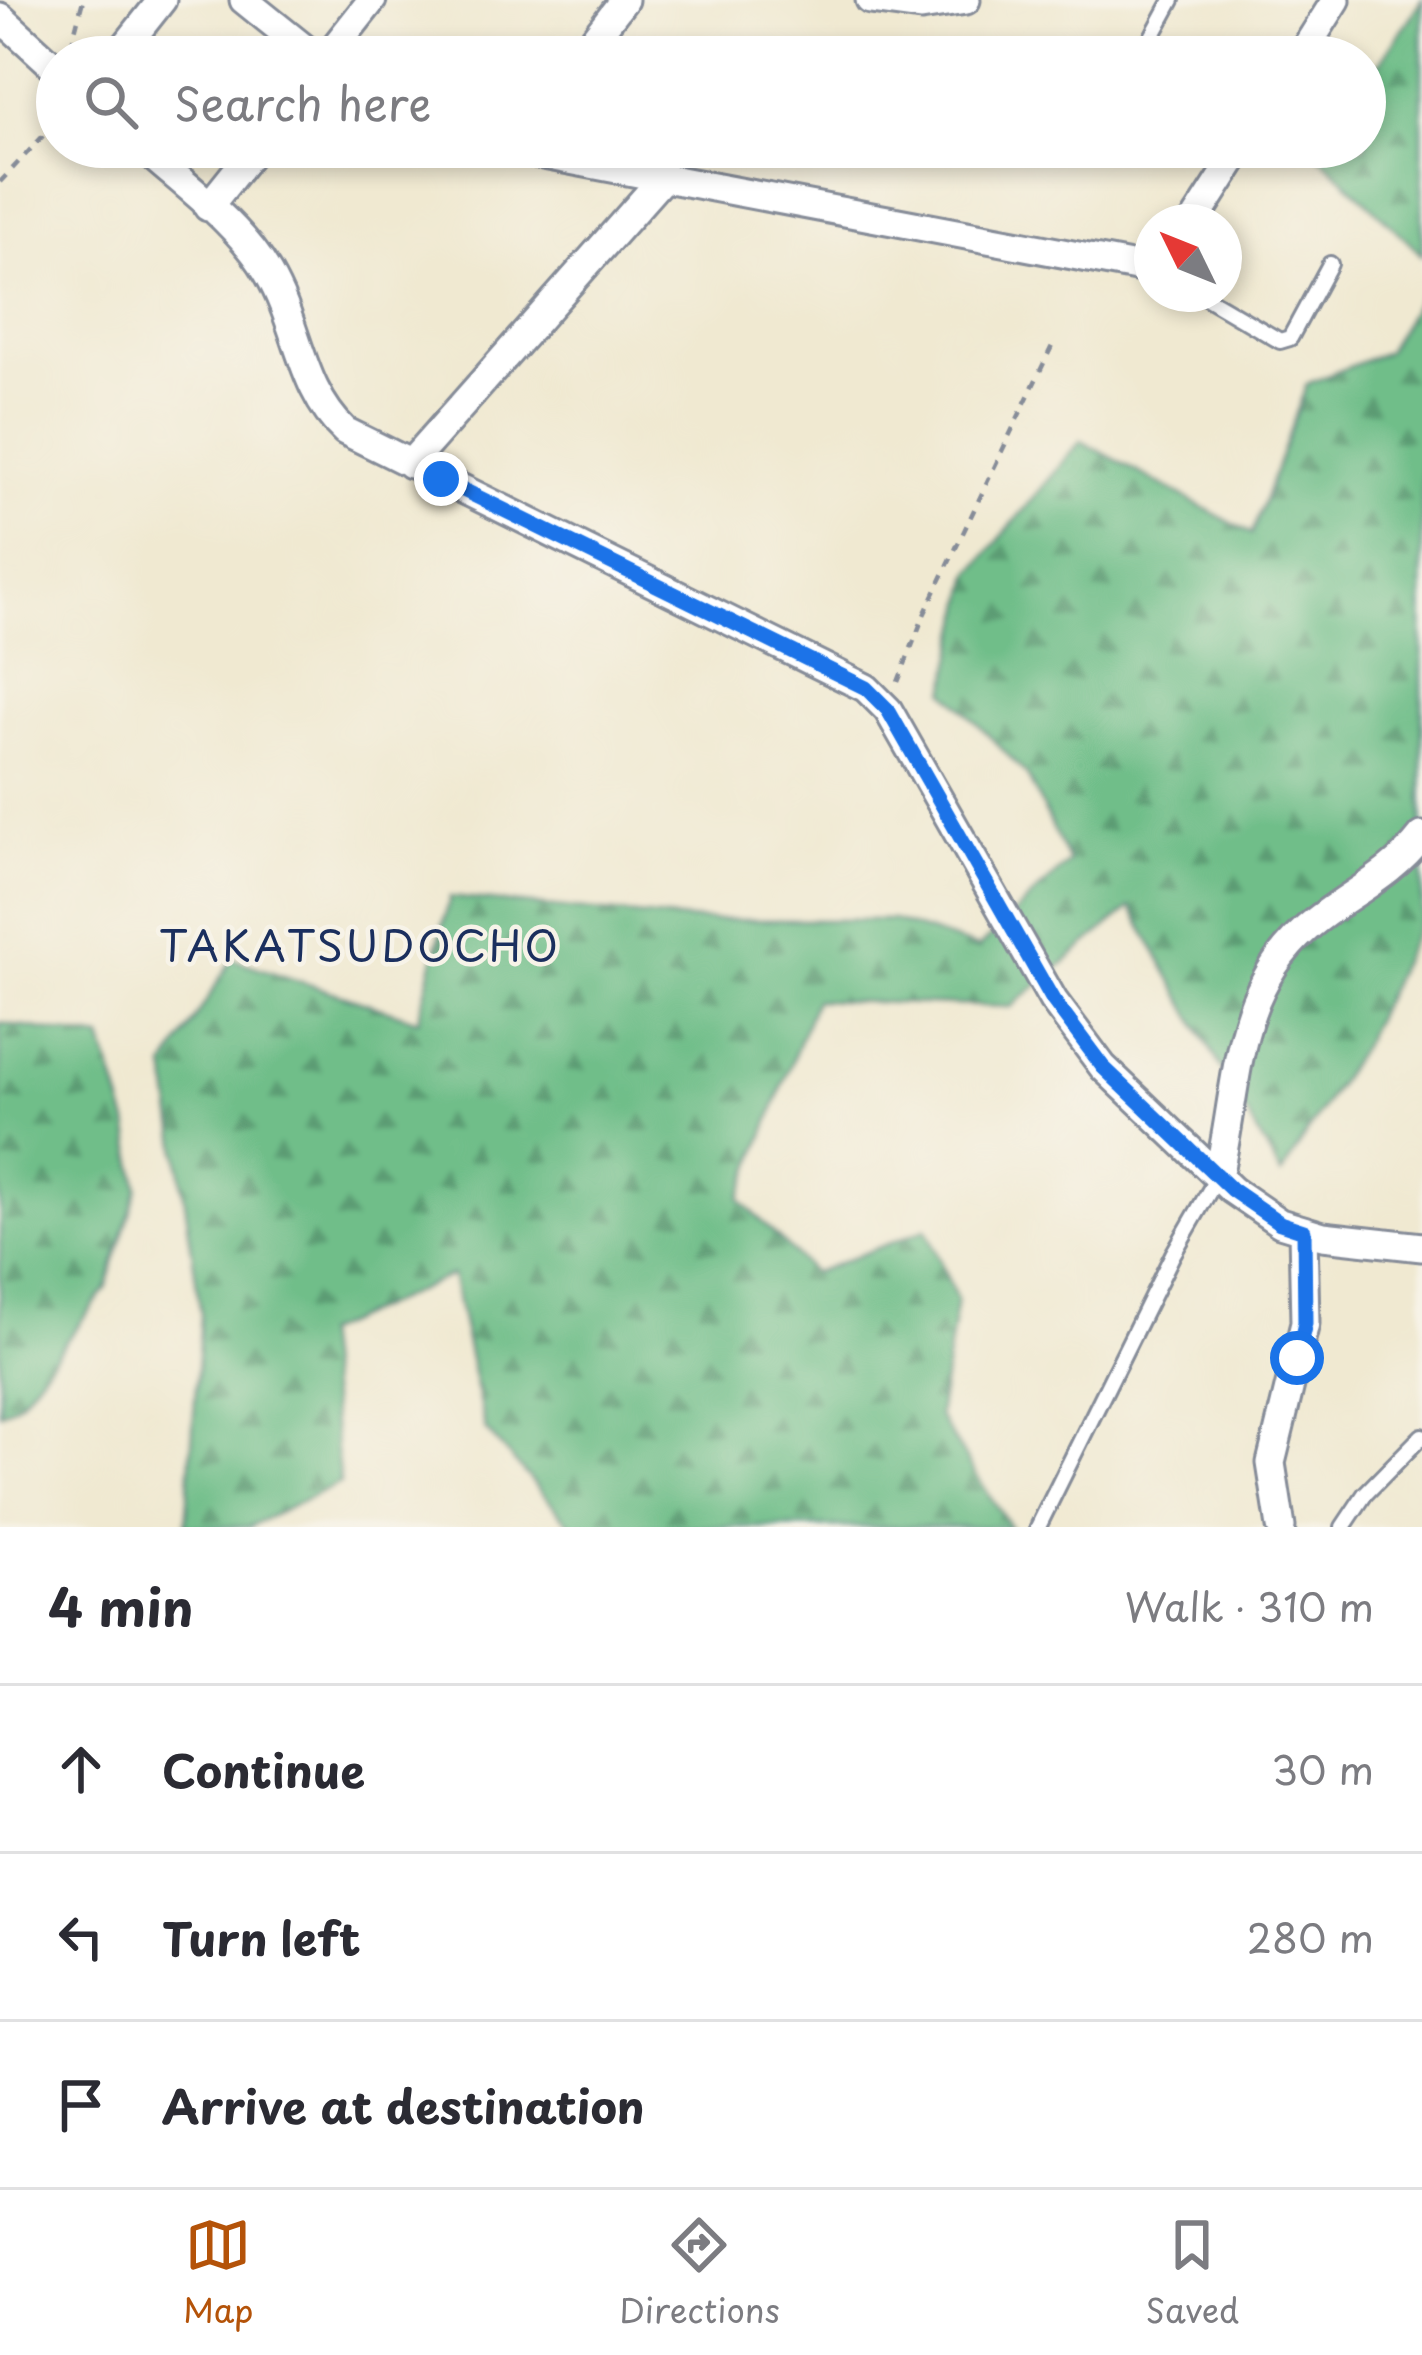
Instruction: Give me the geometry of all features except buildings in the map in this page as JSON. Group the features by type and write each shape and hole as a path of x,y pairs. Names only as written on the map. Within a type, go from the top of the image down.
{"street":[{"path":"134,36 162,0"},
{"path":"244,0 289,36"},
{"path":"344,36 372,0"},
{"path":"596,36 624,0"},
{"path":"870,0 921,7 966,0"},
{"path":"1313,36 1336,0"},
{"path":"0,17 36,50"},
{"path":"165,168 252,248 271,277 322,409 345,431 866,688 888,710 1053,1000 1103,1067 1218,1176 1280,1223 1304,1231 1422,1247"},
{"path":"208,207 239,168"},
{"path":"611,168 1134,267"},
{"path":"1206,204 1229,168"},
{"path":"410,464 663,178"},
{"path":"1218,1176 1234,1064 1252,1006 1273,962 1310,926 1398,867 1422,836"},
{"path":"1281,1527 1271,1463 1305,1323 1304,1231"}],"lane":[{"path":"1152,36 1172,0"},
{"path":"1231,312 1280,341 1290,338 1330,264"},
{"path":"1038,1527 1172,1254 1218,1176"},
{"path":"1342,1527 1365,1494 1422,1436"}],"path":[{"path":"74,36 83,0"},
{"path":"0,182 36,143"},
{"path":"888,710 924,615 1052,346"}],"green space":[{"path":"1422,0 1422,255 1332,168 1386,168 1386,53"},
{"path":"1422,292 1422,917 1362,1045 1281,1175 1131,907 1011,1007 815,1000 740,1199 813,1273 926,1229 957,1300 938,1416 1010,1527 573,1527 485,1429 452,1275 322,1334 340,1483 248,1527 186,1527 201,1315 166,1067 232,959 418,1020 450,897 687,920 893,920 978,948 1069,862 1027,775 946,691 971,574 1081,441 1252,534 1307,384 1386,352"},
{"path":"0,1023 102,1039 128,1123 138,1188 106,1289 20,1401 0,1413"}],"district":[{"name":"TAKATSUDOCHO","path":"360,947"}],"route":[{"path":"441,479 866,688 888,710 1053,1000 1103,1067 1232,1190 1280,1223 1304,1231 1305,1323 1297,1358"}]}
